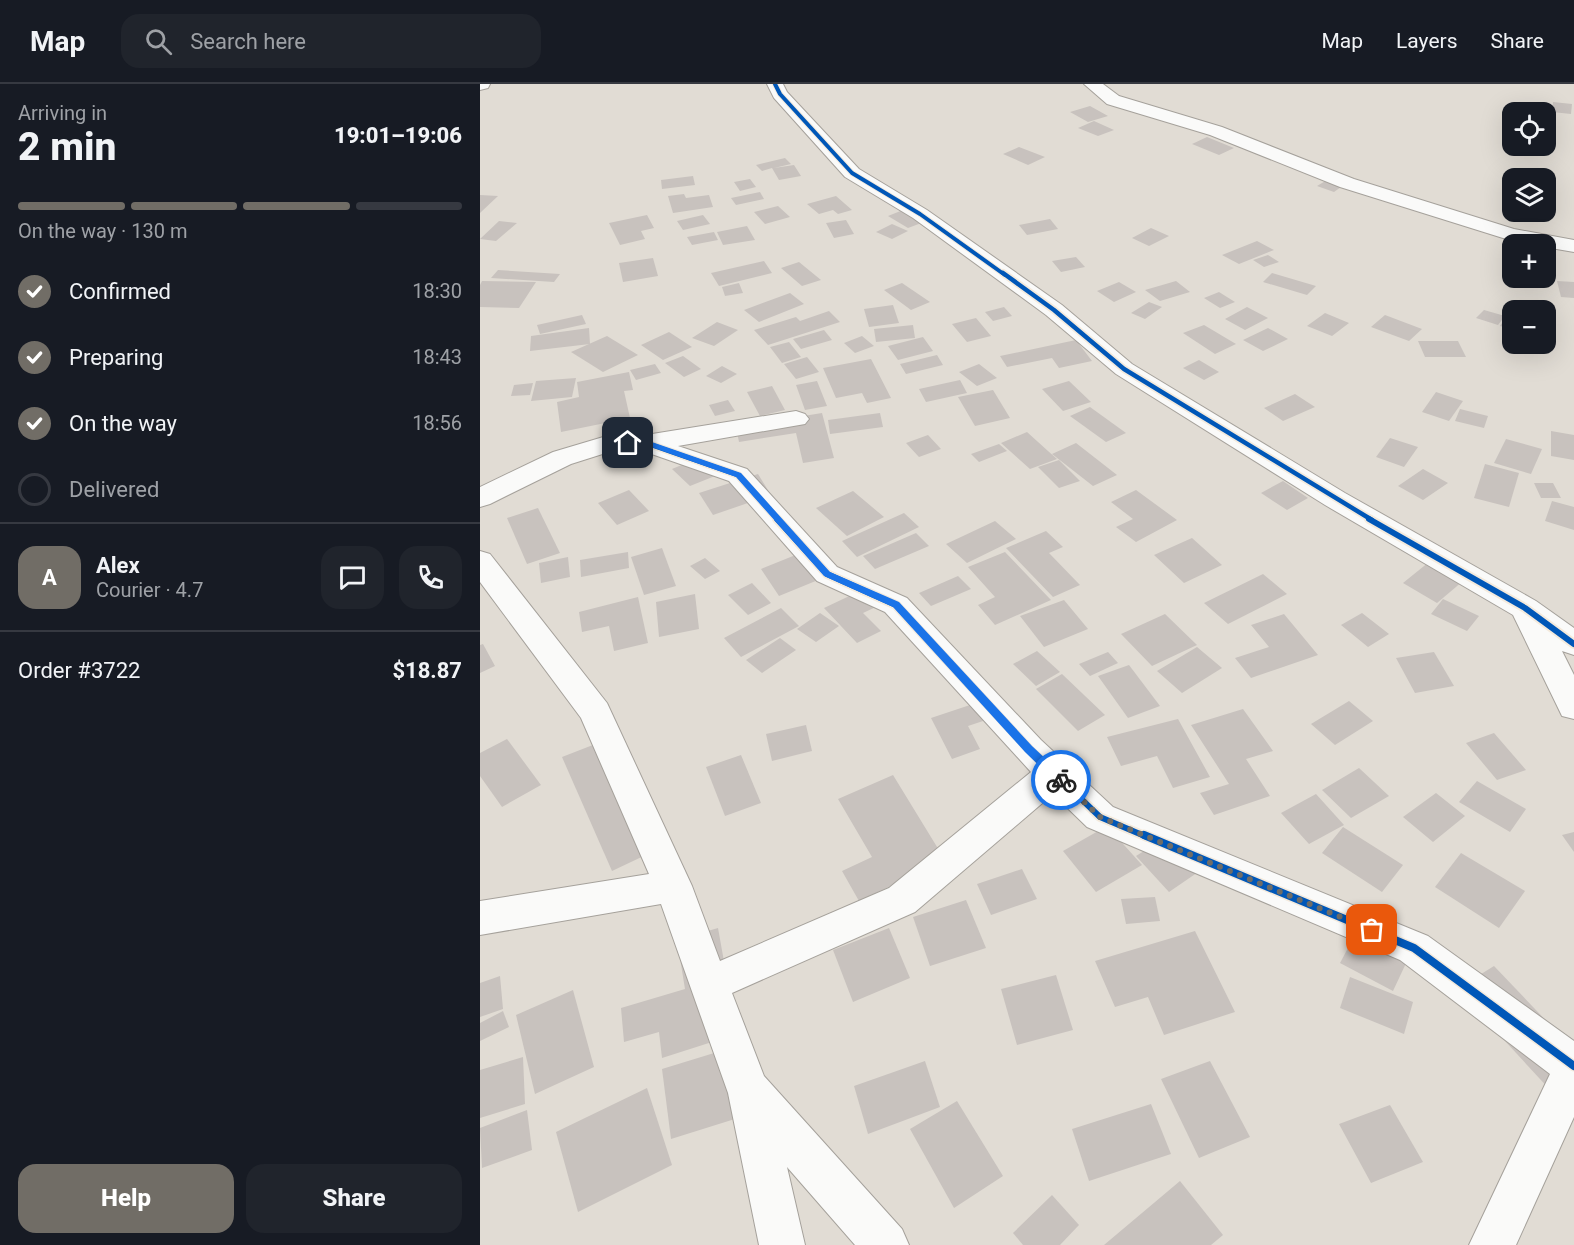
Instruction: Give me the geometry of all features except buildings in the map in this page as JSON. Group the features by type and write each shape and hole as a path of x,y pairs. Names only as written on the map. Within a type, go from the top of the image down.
{"street":[{"path":"775,84 780,94 852,173 920,214 1054,310 1124,369 1335,499 1525,608 1574,644"},
{"path":"1092,84 1113,100 1216,131 1347,183 1510,234 1574,246"},
{"path":"480,498 562,458 610,443 646,443 796,419"},
{"path":"646,443 738,475 827,574 896,605 1053,773 1100,817 1414,948 1574,1068 1492,1245"},
{"path":"480,561 595,712 674,886 748,1090 782,1245"},
{"path":"1525,608 1574,707"},
{"path":"710,984 902,900 1053,773"},
{"path":"480,918 674,886"},
{"path":"748,1090 886,1245"}],"cycle path":[{"path":"775,84 780,94 852,173 920,214 1054,310 1124,369 1335,499 1525,608 1574,644"},
{"path":"646,443 738,475 827,574 896,605 1029,749 1100,817 1414,948 1574,1066"}],"way so far":[{"path":"1061,780 1100,817 1372,930"}],"route":[{"path":"628,443 646,443 738,475 827,574 896,605 1029,749 1061,780"}]}
